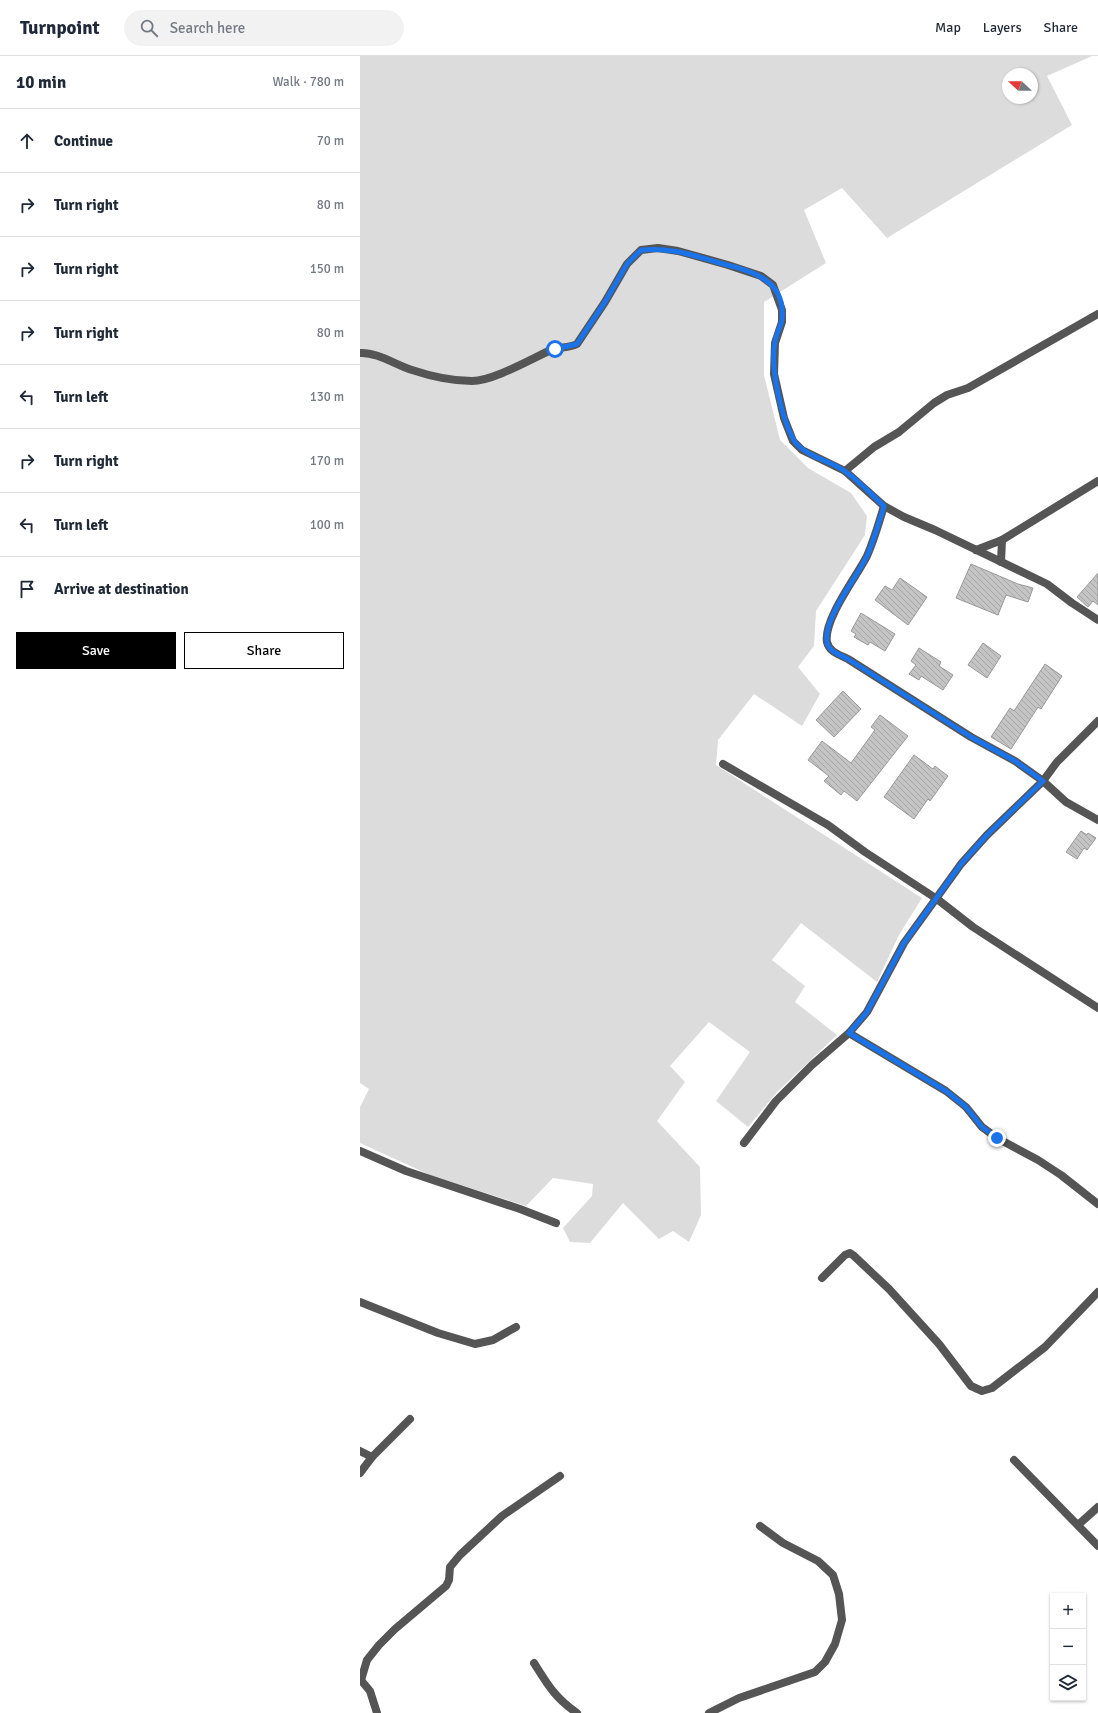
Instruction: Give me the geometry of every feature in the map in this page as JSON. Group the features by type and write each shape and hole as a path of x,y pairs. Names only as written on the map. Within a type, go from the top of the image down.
{"street":[{"path":"360,353 380,357 412,371 446,378 473,381 491,376 555,349 577,344 605,302 627,264 641,250 658,248 678,251 761,276 773,285 782,310 782,322 775,343 774,374 784,418 793,441 802,450 846,471 884,506 904,517 935,530 1047,584 1098,620"},
{"path":"846,471 874,447 899,432 934,403 947,395 968,388 1098,314"},
{"path":"976,550 1002,540 1098,481"},
{"path":"884,506 878,528 866,558 839,604 828,630 827,642 831,650 848,659 971,737 1015,761 1043,781 1066,802 1098,820"},
{"path":"1001,562 1002,540"},
{"path":"744,1143 776,1101 812,1065 849,1033 867,1012 904,943 961,864 982,840 1043,781 1057,762 1098,721"},
{"path":"724,764 828,825 865,852 937,899 973,927 1098,1008"},
{"path":"849,1033 946,1091 966,1107 982,1127 997,1138 1038,1160 1061,1175 1098,1204"},
{"path":"360,1151 406,1171 520,1209 556,1223"},
{"path":"822,1278 845,1255 850,1253 853,1254 889,1289 939,1344 971,1386 982,1391 992,1388 1045,1347 1098,1292"},
{"path":"360,1302 438,1333 475,1344 493,1340 516,1327"},
{"path":"360,1473 372,1457 410,1419"},
{"path":"360,1450 372,1457"},
{"path":"1014,1460 1098,1546"},
{"path":"377,1713 370,1691 361,1680 367,1660 395,1629 446,1586 449,1580 450,1567 460,1555 502,1516 560,1476"},
{"path":"1078,1525 1098,1507"},
{"path":"709,1713 740,1698 815,1672 825,1662 835,1644 842,1620 839,1594 833,1575 818,1561 783,1543 760,1526"},
{"path":"534,1663 551,1691 577,1713"}],"shaded area":[{"path":"360,56 1092,56 1047,76 1072,125 887,238 842,188 804,210 826,263 764,302 764,375 780,440 808,468 851,493 867,516 865,535 816,611 814,646 798,667 820,694 802,726 754,694 718,740 716,765 922,898 899,935 877,982 801,923 772,960 805,986 795,1002 837,1035 777,1092 748,1127 716,1101 750,1052 709,1022 670,1066 685,1082 657,1121 700,1167 701,1215 689,1242 673,1231 659,1239 623,1203 590,1243 570,1242 563,1228 592,1196 593,1184 553,1178 526,1206 430,1175 360,1143 360,1107 369,1089 360,1083"}],"building":[{"path":"971,564 1018,584 1033,588 1028,602 1006,595 998,615 956,598"},
{"path":"1098,573 1098,605 1093,601 1088,607 1077,597"},
{"path":"900,578 927,597 908,625 875,600 885,586 892,590"},
{"path":"861,613 895,634 885,651 870,642 868,645 854,637 856,634 851,631"},
{"path":"983,643 1001,656 987,678 968,665"},
{"path":"919,648 941,662 939,666 953,675 943,690 921,676 919,680 909,674 916,665 911,661"},
{"path":"1045,664 1062,676 1041,709 1038,707 1011,749 991,737 1010,708 1014,711"},
{"path":"843,691 861,709 834,737 816,720"},
{"path":"880,715 908,736 857,801 844,791 841,795 824,781 829,776 808,760 822,741 851,763 875,730 871,727"},
{"path":"914,755 933,769 935,766 948,776 930,801 928,799 914,819 884,797"},
{"path":"1081,831 1096,838 1087,850 1084,848 1077,859 1066,852"}],"route":[{"path":"555,349 574,346 577,344 605,302 627,264 641,250 658,248 678,251 761,276 773,285 779,298 782,310 782,322 775,343 774,374 784,418 793,441 802,450 846,471 884,506 878,528 866,558 839,604 828,630 827,642 831,650 848,659 971,737 1015,761 1043,781 987,835 961,864 904,943 867,1012 849,1033 946,1091 966,1107 982,1127 997,1138"}]}
